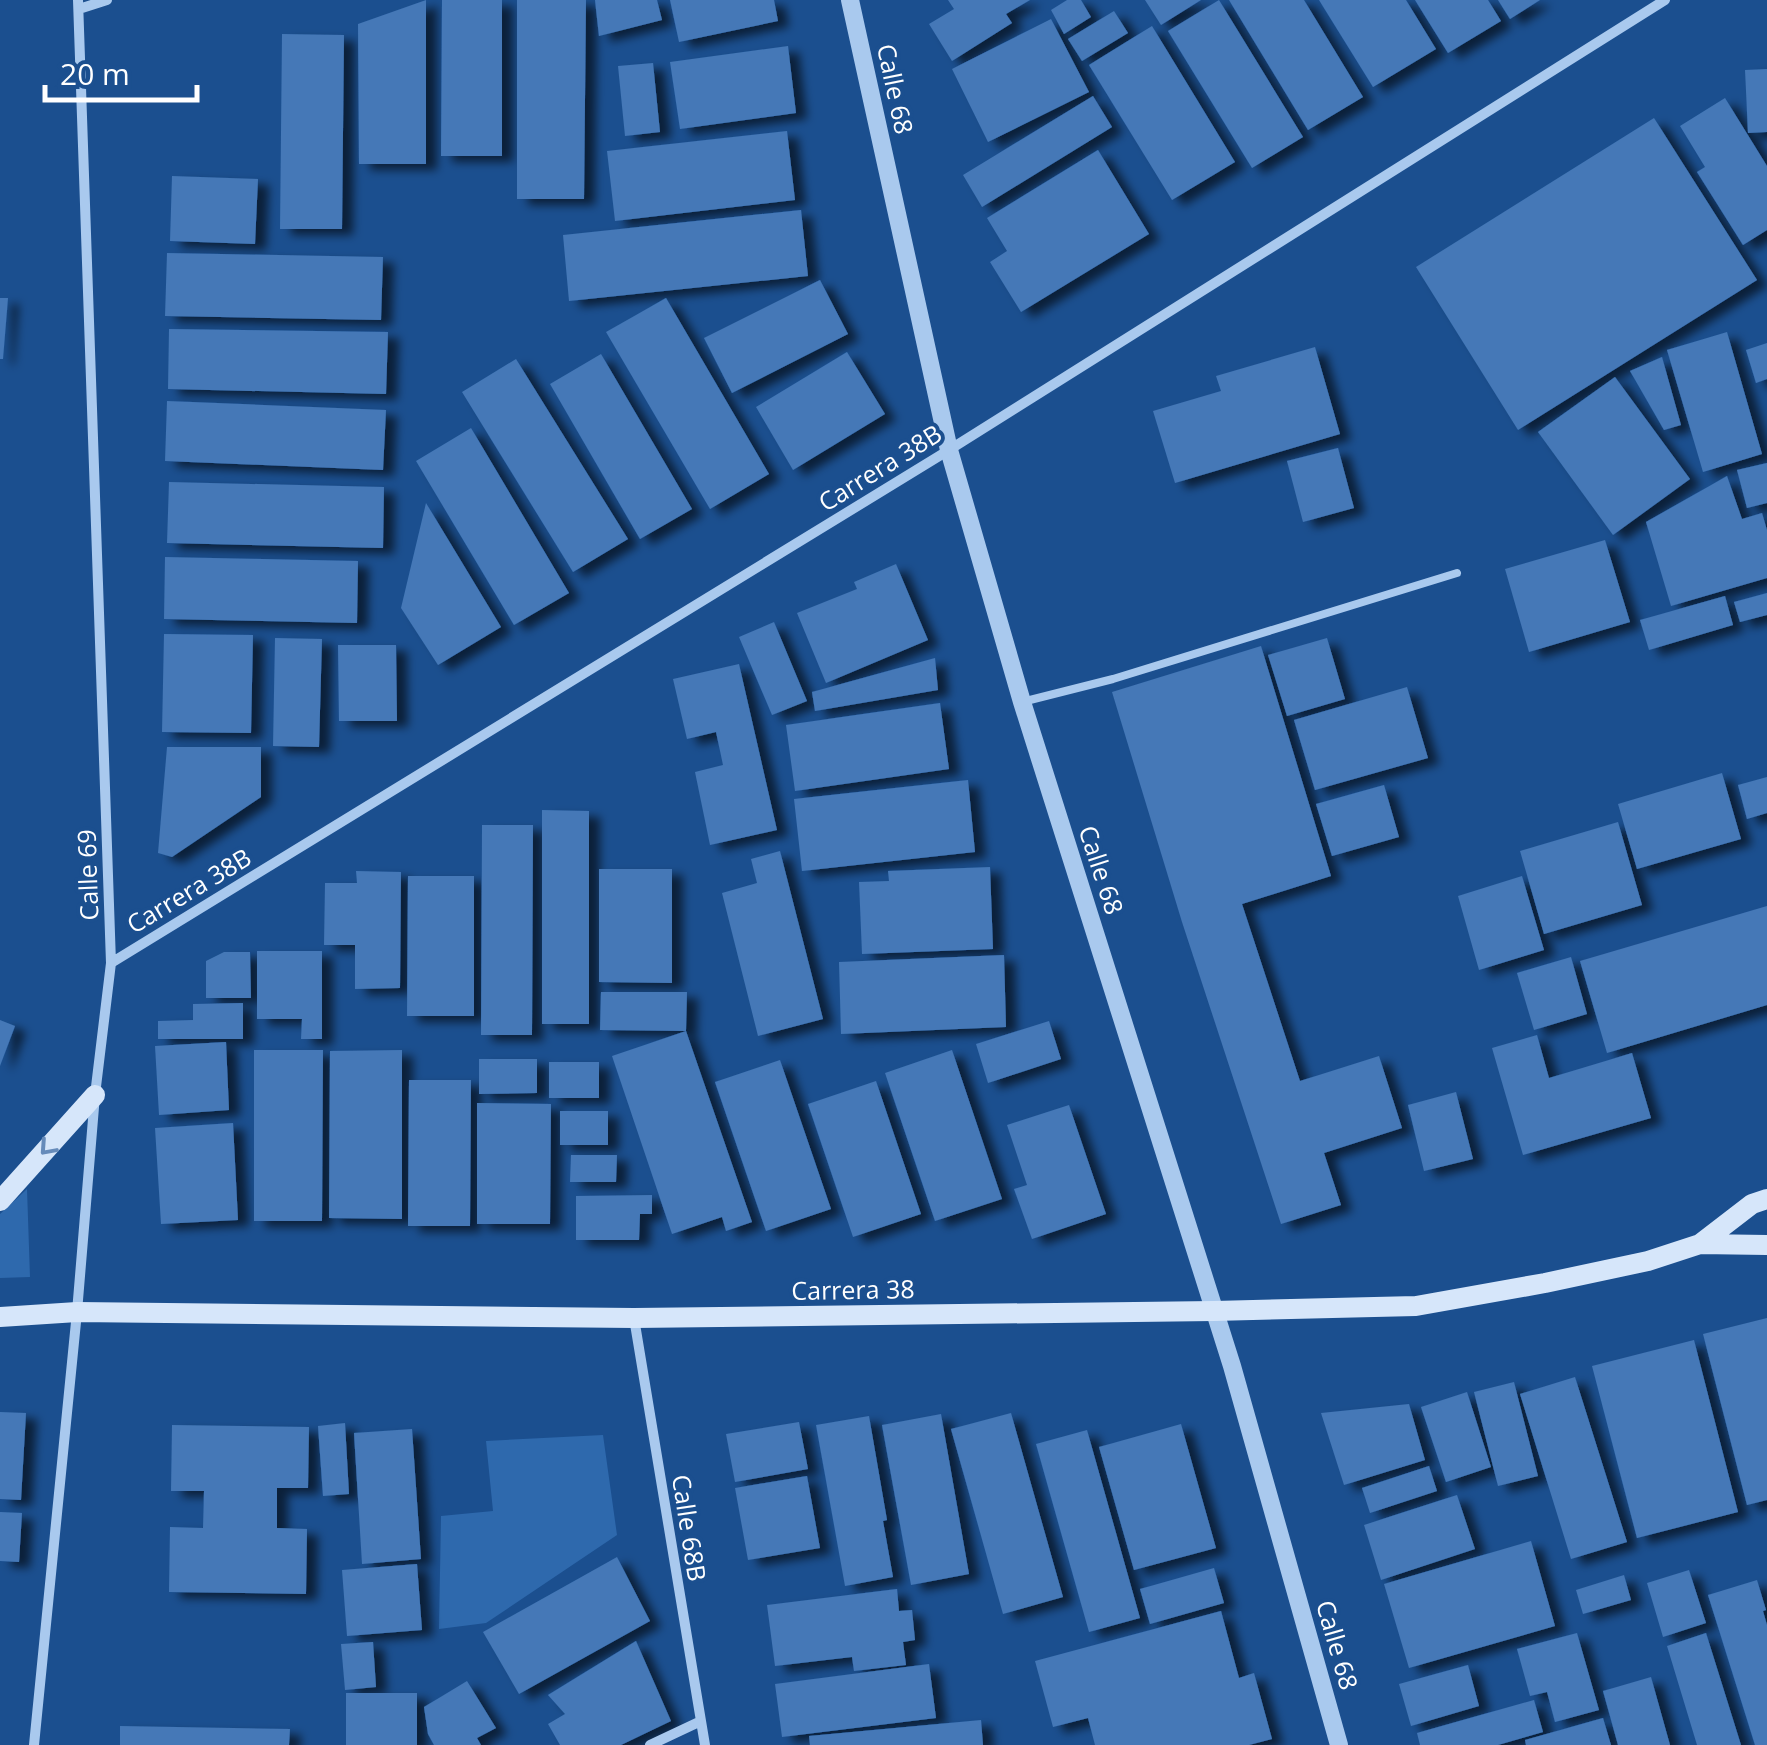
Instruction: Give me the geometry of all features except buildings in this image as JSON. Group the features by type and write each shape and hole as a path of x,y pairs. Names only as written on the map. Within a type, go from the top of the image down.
{"main road":[{"path":"0,1201 95,1095"},
{"name":"Carrera 38","path":"0,1316 77,1312 634,1318 1416,1306 1648,1261 1700,1244 1752,1204 1767,1198"},
{"name":"Carrera 38","path":"1700,1244 1767,1246"}],"street":[{"path":"79,4 107,0"},
{"name":"Calle 68","path":"850,0 948,450 1022,702 1232,1366 1339,1745"},
{"name":"Carrera 38B","path":"111,963 948,450 1665,0"},
{"name":"Calle 69","path":"34,1745 111,963 79,4"},
{"name":"Calle 68B","path":"634,1318 705,1745"},
{"path":"650,1745 701,1721"}],"lane":[{"path":"1022,702 1113,679 1457,573"}],"shaded area":[{"path":"27,1189 30,1277 0,1278 0,1214"},
{"path":"603,1435 617,1535 486,1623 439,1629 441,1516 493,1511 486,1441"}]}
